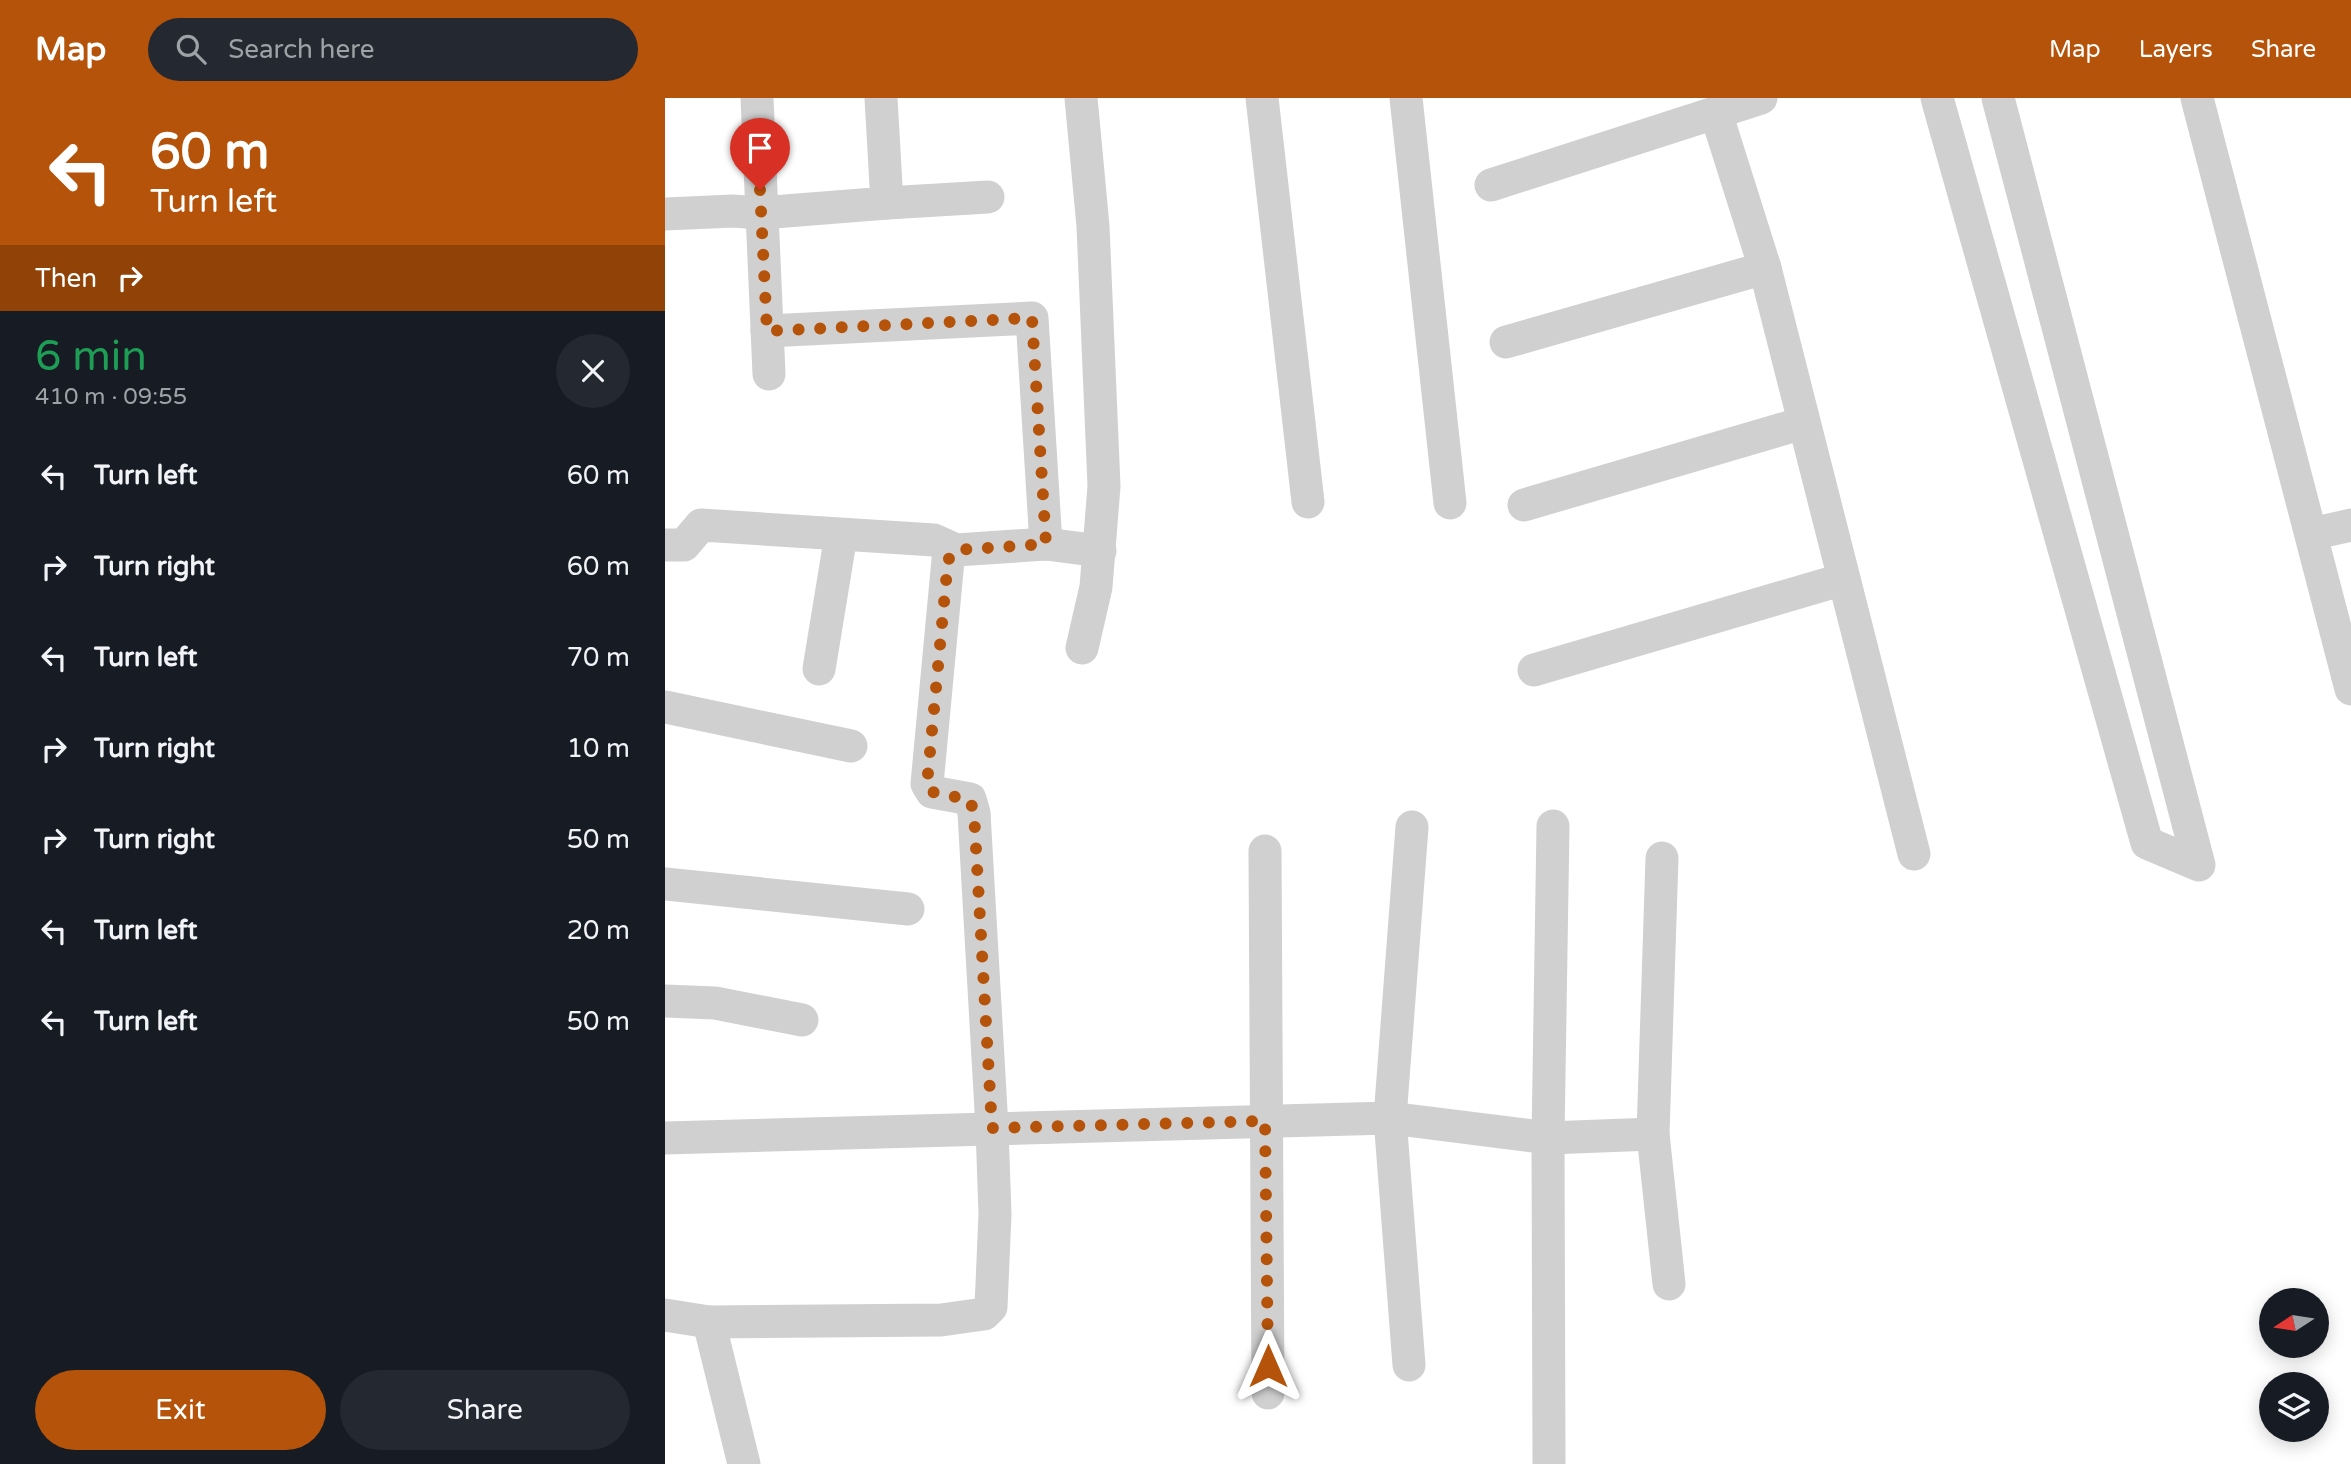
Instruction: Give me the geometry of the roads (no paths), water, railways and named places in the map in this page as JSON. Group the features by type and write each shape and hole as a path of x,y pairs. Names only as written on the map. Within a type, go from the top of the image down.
{"street":[{"path":"757,98 769,374"},
{"path":"881,98 887,203"},
{"path":"1081,98 1093,226 1104,486 1096,587 1082,648"},
{"path":"1262,98 1308,502"},
{"path":"1405,98 1450,503"},
{"path":"1491,185 1761,98"},
{"path":"1937,98 2147,843 2199,865 1998,98"},
{"path":"2197,98 2351,689"},
{"path":"1716,113 1765,268 1914,854"},
{"path":"665,215 733,211 761,213 988,197"},
{"path":"1506,342 1765,268"},
{"path":"767,331 1032,318 1046,544"},
{"path":"1524,505 1803,423"},
{"path":"665,545 684,545 701,525 934,540 956,550 1046,544 1100,551"},
{"path":"2311,534 2351,525"},
{"path":"819,669 841,535"},
{"path":"665,1315 709,1322 941,1320 984,1314 991,1307 995,1214 974,813 970,800 932,792 927,784 948,560 956,550"},
{"path":"1534,670 1844,579"},
{"path":"665,707 852,746"},
{"path":"1549,1464 1548,1138 1553,826"},
{"path":"1409,1365 1390,1118 1412,827"},
{"path":"1265,851 1268,1393"},
{"path":"1662,858 1653,1134 1669,1284"},
{"path":"665,884 908,909"},
{"path":"665,1001 715,1003 802,1020"},
{"path":"665,1138 1390,1118 1548,1138 1653,1134"},
{"path":"709,1322 744,1464"}]}
